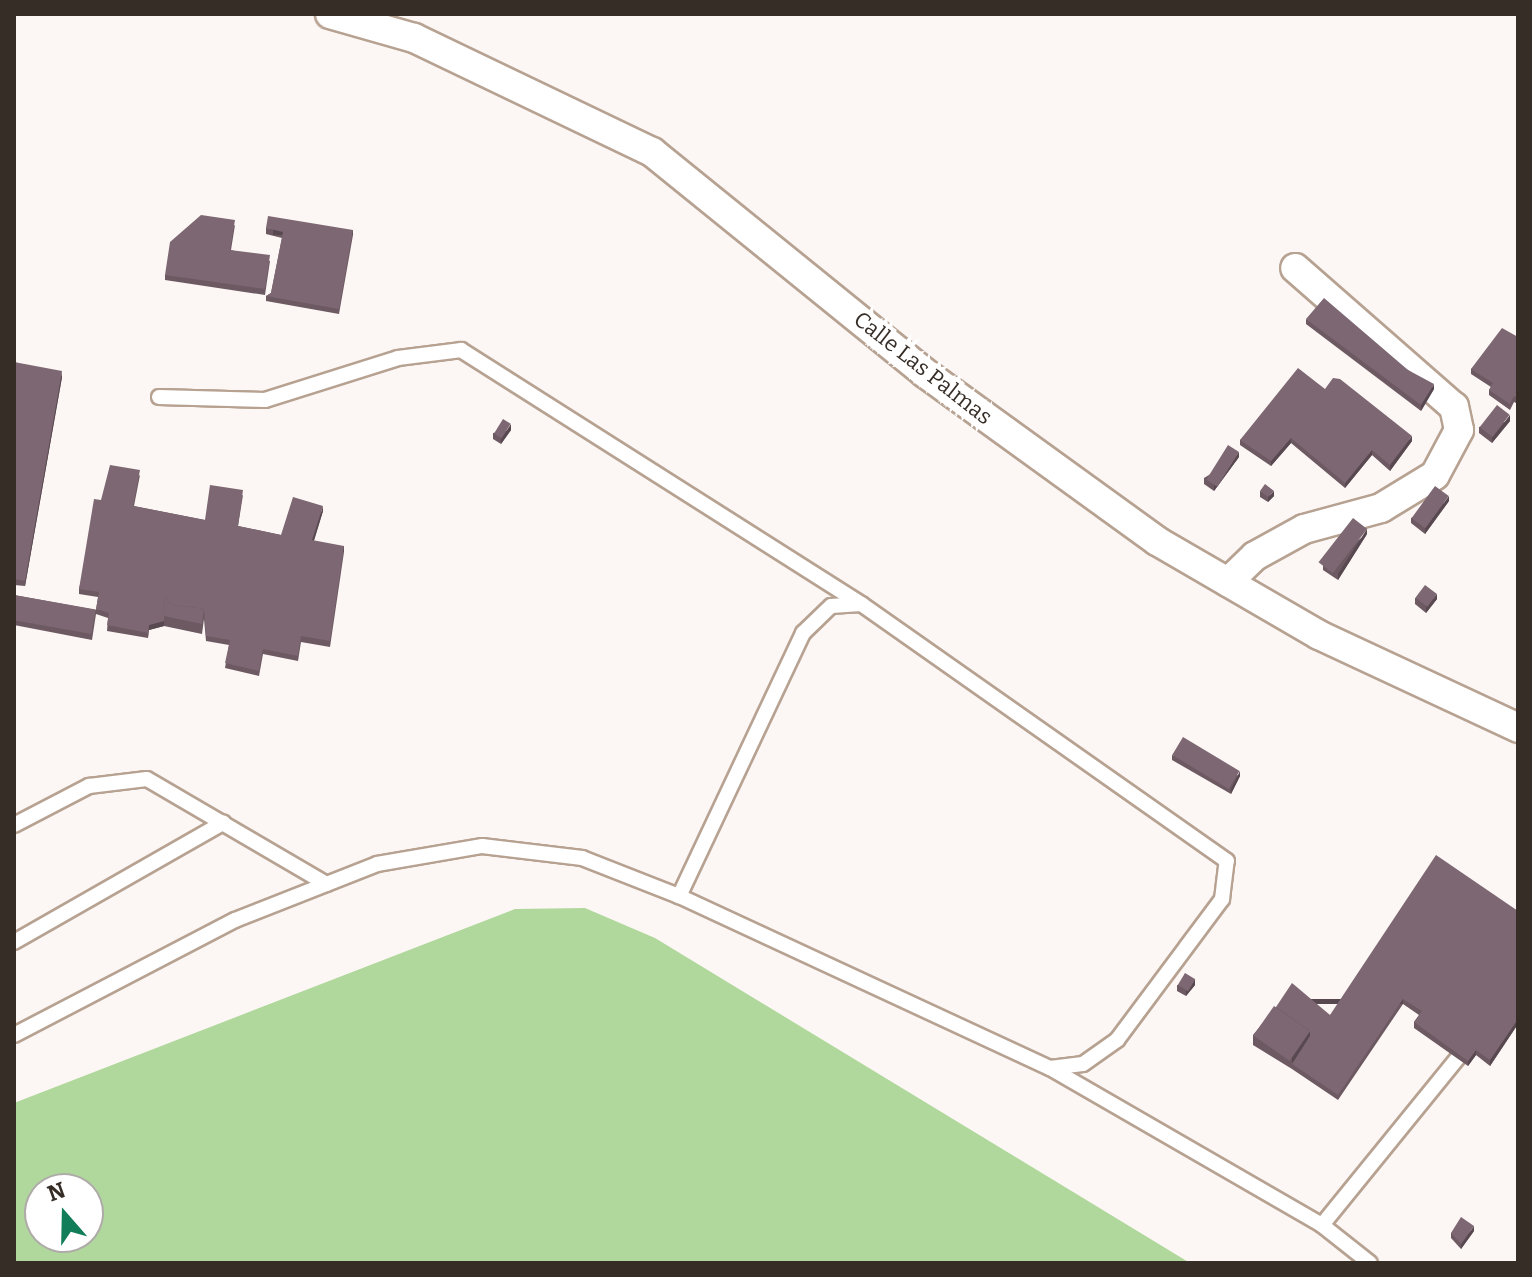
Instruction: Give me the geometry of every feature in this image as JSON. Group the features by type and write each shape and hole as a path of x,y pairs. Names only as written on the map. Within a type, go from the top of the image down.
{"street":[{"name":"Calle Las Palmas","path":"330,14 414,38 652,152 925,373 1157,541 1319,635 1518,728"},
{"path":"1228,582 1255,556 1304,529 1381,508 1435,475 1459,430 1454,407 1295,268"}],"lane":[{"path":"159,397 265,400 398,358 461,350 861,604 1227,861 1222,899 1117,1040 1083,1064 1050,1068"},
{"path":"679,896 803,633 831,606 861,604"},
{"path":"14,825 89,786 147,779 327,884"},
{"path":"14,942 223,823"},
{"path":"14,1035 235,920 377,864 482,846 582,858 679,896 1050,1068 1322,1225 1370,1263"},
{"path":"1322,1225 1480,1030"}],"green space":[{"path":"585,908 655,938 1190,1263 14,1263 14,1103 515,909"}],"building":[{"path":"201,215 235,220 230,250 270,255 265,289 165,275 170,242"},
{"path":"268,216 353,230 339,309 266,296 271,293 283,232 266,228"},
{"path":"1324,298 1408,370 1434,384 1421,405 1306,319"},
{"path":"1502,328 1518,337 1518,399 1514,396 1510,404 1489,390 1493,383 1471,369"},
{"path":"14,362 62,371 25,581 14,579"},
{"path":"1298,368 1325,389 1333,378 1340,379 1412,436 1390,465 1372,450 1345,483 1291,438 1271,461 1240,440"},
{"path":"1497,405 1510,415 1492,437 1480,427"},
{"path":"503,419 511,424 502,438 494,433"},
{"path":"1228,445 1239,452 1217,487 1206,480"},
{"path":"110,465 140,470 133,506 205,520 210,485 243,490 238,526 281,535 293,497 323,506 312,540 344,546 330,641 301,636 298,656 263,649 259,671 225,663 230,640 206,636 204,609 170,604 165,597 164,621 149,625 148,633 107,625 109,613 96,609 99,592 79,589 94,499 101,500"},
{"path":"1265,484 1274,491 1268,497 1260,491"},
{"path":"1435,486 1449,496 1425,528 1411,518"},
{"path":"1353,518 1367,529 1333,573 1319,562"},
{"path":"1425,585 1437,594 1427,607 1415,598"},
{"path":"14,595 96,609 91,634 14,620"},
{"path":"165,597 170,604 204,609 202,624 164,616"},
{"path":"1183,737 1240,771 1229,789 1172,755"},
{"path":"1436,855 1518,911 1518,1019 1490,1060 1476,1050 1468,1061 1414,1022 1422,1011 1403,999 1338,1095 1292,1064 1310,1031 1276,1007 1292,983 1330,1015"},
{"path":"1185,973 1195,979 1188,991 1178,985"},
{"path":"1274,1006 1310,1031 1289,1061 1253,1035"},
{"path":"1461,1217 1474,1226 1461,1244 1451,1233"}]}
